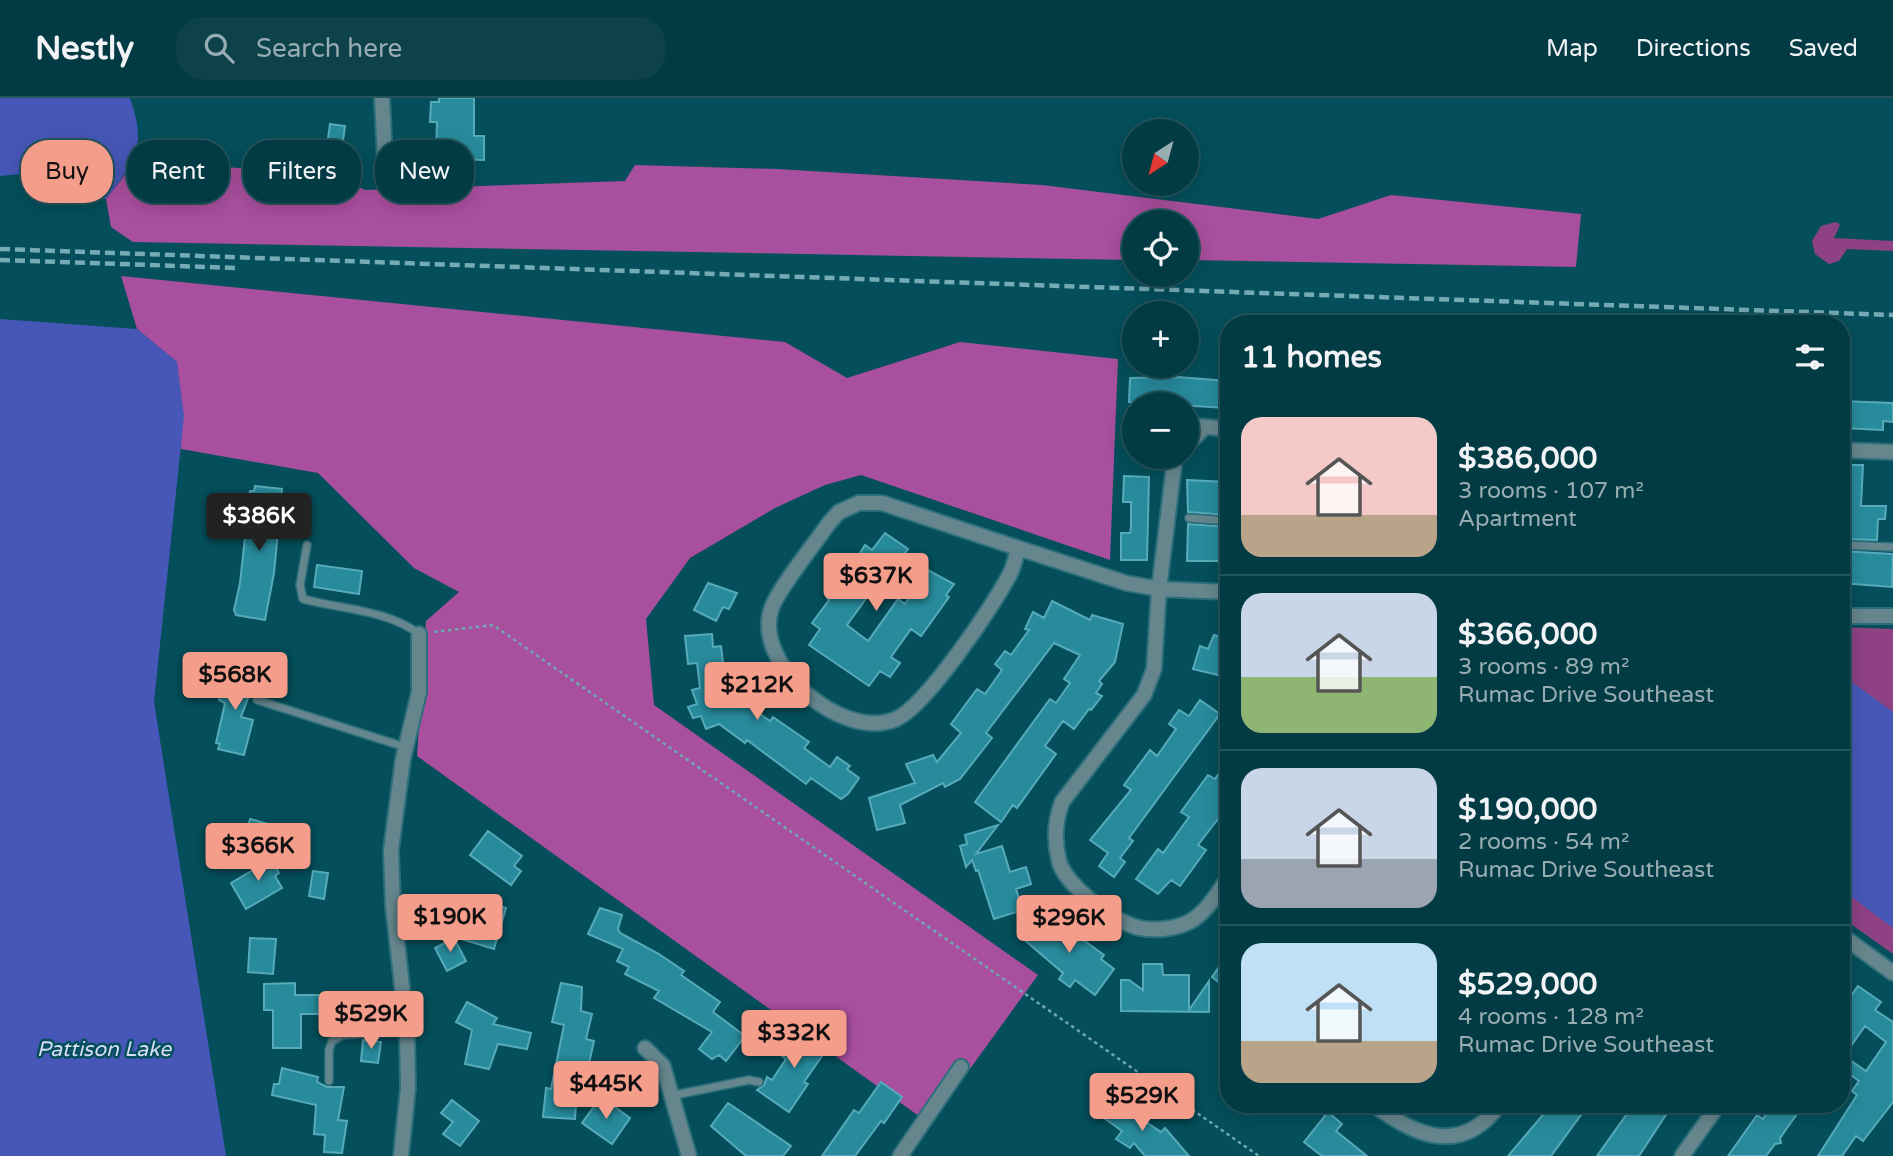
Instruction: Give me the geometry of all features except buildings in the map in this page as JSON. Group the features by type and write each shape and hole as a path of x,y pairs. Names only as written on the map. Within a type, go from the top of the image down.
{"street":[{"path":"382,98 384,140"},
{"path":"1199,427 1220,429"},
{"path":"1199,433 1204,428"},
{"path":"1850,450 1893,452"},
{"path":"1174,469 1159,589 1154,669 1144,695 1062,802 1056,818 1059,862 1080,891 1123,922 1140,928 1173,927 1188,923 1200,914 1220,888"},
{"path":"1018,548 1010,573 935,686 914,707 895,720 857,723 837,715 789,678 771,646 772,607 829,523 839,512 859,503 883,503 1018,548 1081,570 1159,589 1220,592"},
{"path":"1850,615 1893,616"},
{"path":"401,1156 408,1088 407,1031 393,906 391,850 405,747 419,692 419,634"},
{"path":"1850,942 1893,973"},
{"path":"646,1048 663,1066 684,1155"},
{"path":"900,1156 961,1068"},
{"path":"1385,1113 1400,1125 1437,1137 1457,1136 1477,1128 1491,1113"},
{"path":"1682,1156 1713,1113"}],"lane":[{"path":"1189,519 1220,521"},
{"path":"307,545 300,585 303,599 380,616 408,626 419,634"},
{"path":"1850,545 1893,547"},
{"path":"257,700 405,747"},
{"path":"329,1081 328,1051 332,1041 343,1035 407,1031"},
{"path":"670,1096 749,1080 760,1082"}],"path":[{"path":"419,634 494,625 1259,1156"}],"shaded area":[{"path":"635,165 777,169 1042,185 1318,219 1391,195 1581,214 1576,267 1199,260 1199,210 1122,210 1122,260 133,242 111,227 107,203 113,203 113,190 127,172 127,203 229,203 229,167 243,168 243,203 361,203 361,188 375,190 375,203 474,203 474,186 625,181"},
{"path":"1836,222 1840,225 1834,238 1893,241 1893,251 1847,249 1839,261 1829,264 1815,254 1812,241 1821,226"},
{"path":"121,276 785,342 847,378 960,342 1118,359 1110,560 861,475 825,485 775,508 690,558 646,619 654,705 1038,975 930,1124 417,756 426,621 459,592 414,568 318,473 181,449 177,362 137,329"},
{"path":"1850,627 1893,629 1893,954 1850,923"}],"water":[{"path":"0,98 130,98 138,140 127,140 127,170 113,190 113,140 21,140 21,174 0,176"},
{"name":"Pattison Lake","path":"0,319 137,329 177,362 184,416 154,702 226,1156 0,1156"},
{"path":"1850,681 1893,712 1893,928 1850,896"}],"railway":[{"path":"0,249 1893,315"},
{"path":"0,260 238,268"}]}
